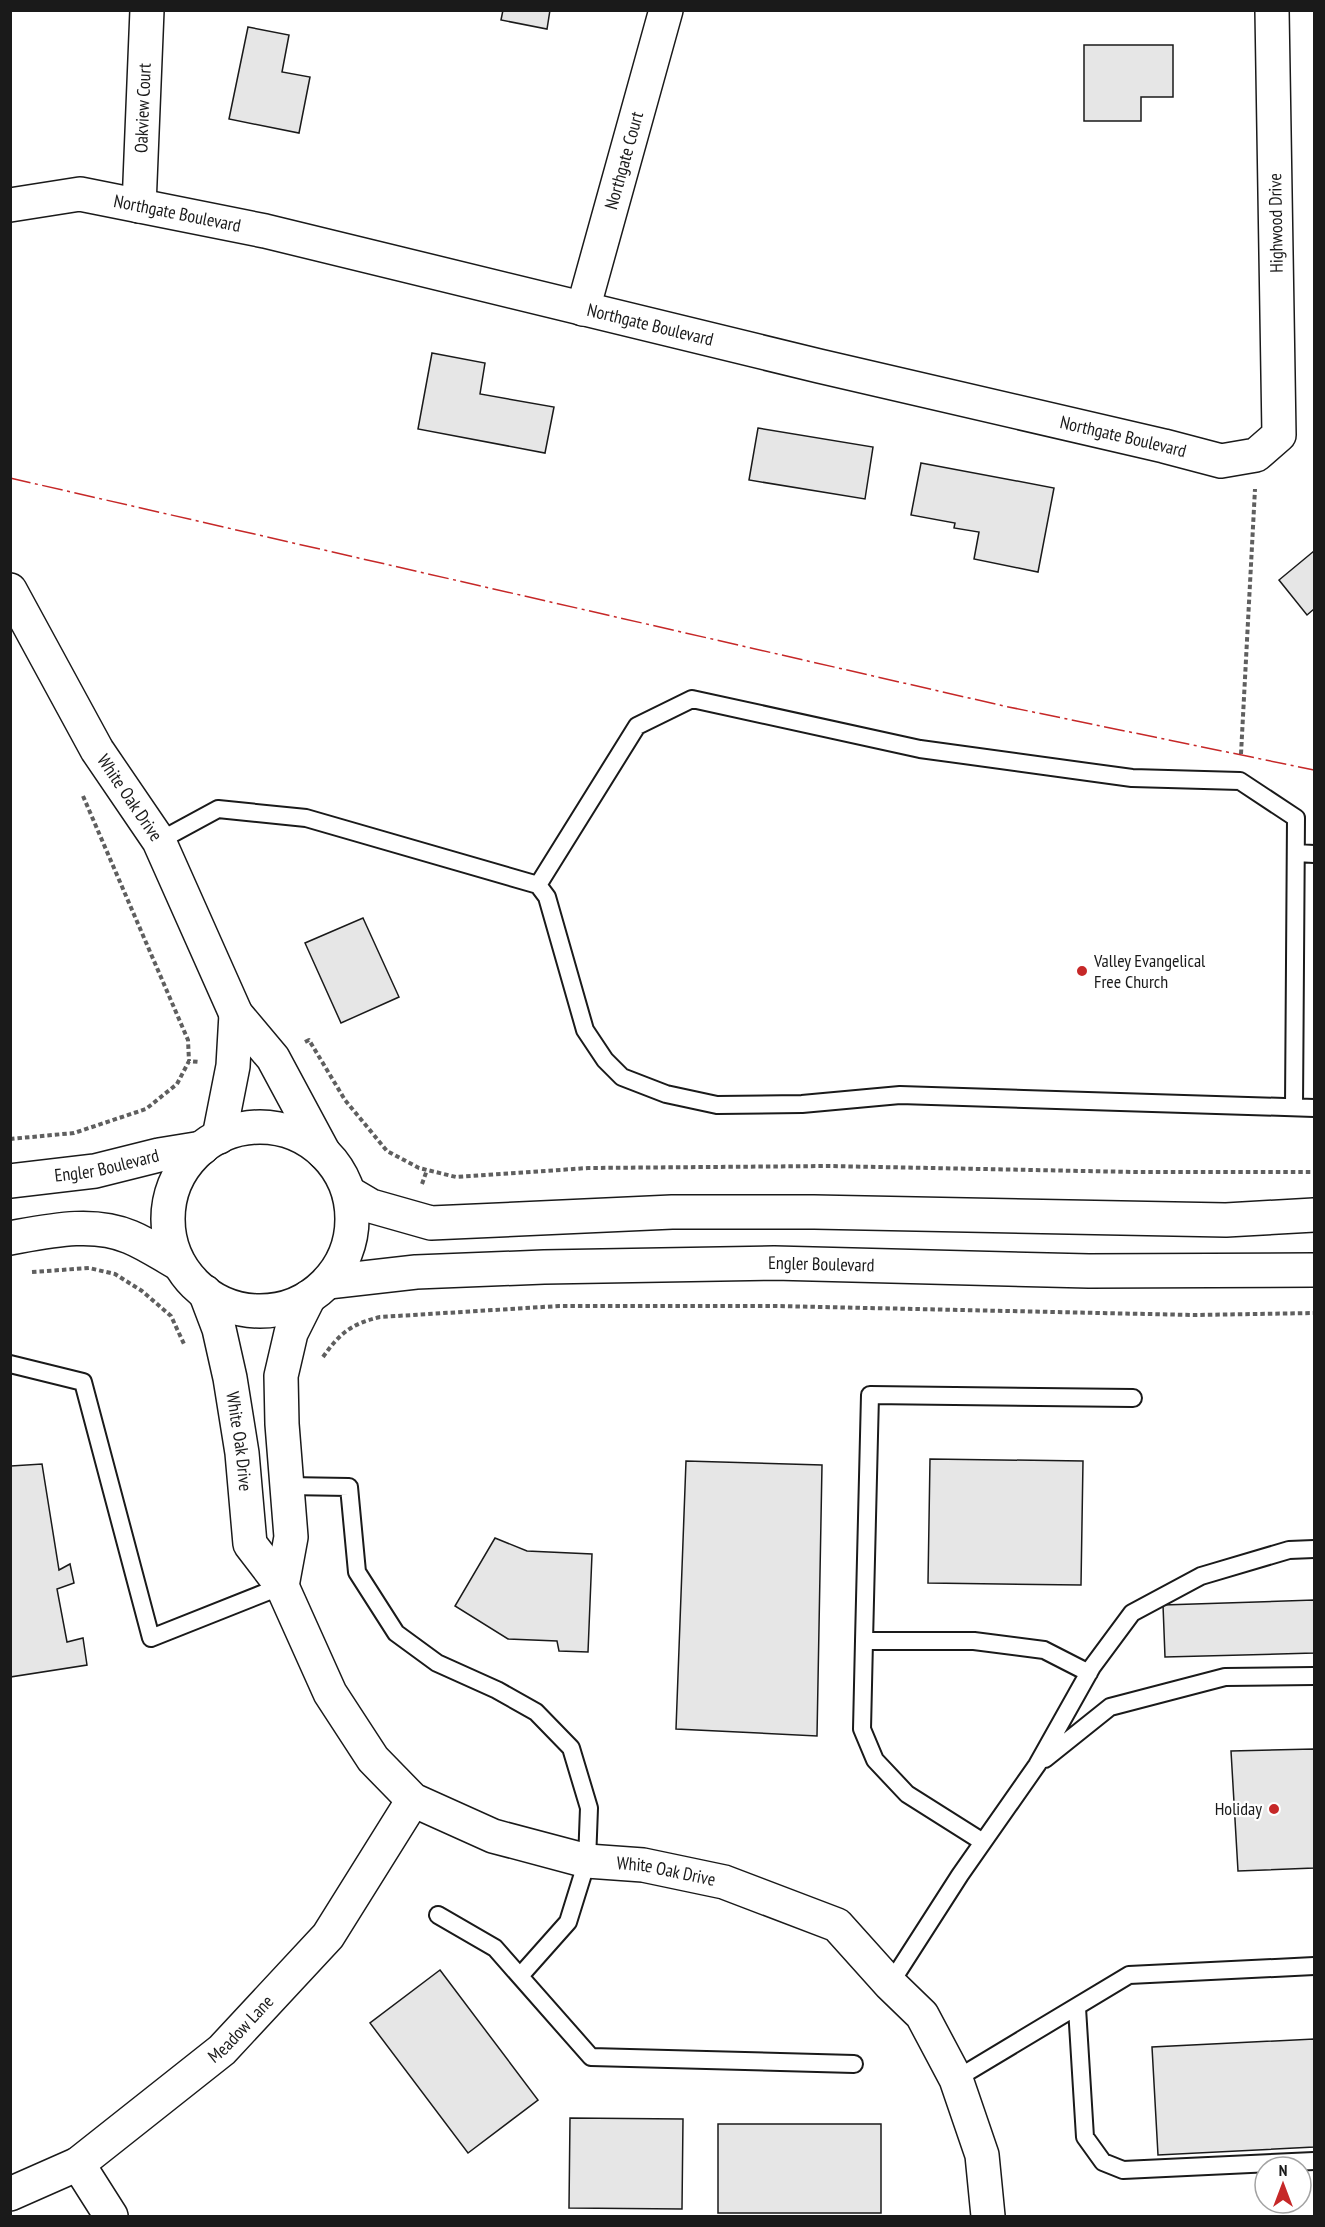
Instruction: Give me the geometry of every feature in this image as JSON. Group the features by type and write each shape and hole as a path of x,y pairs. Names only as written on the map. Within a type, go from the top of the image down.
{"street":[{"name":"Oakview Court","path":"139,206 147,10"},
{"name":"Northgate Court","path":"583,309 666,10"},
{"name":"Highwood Drive","path":"1268,445 1272,10"},
{"name":"Northgate Boulevard","path":"10,205 80,194 265,231 1221,461 1268,445"},
{"name":"White Oak Drive","path":"10,590 97,750 159,841 236,1014 273,1058 324,1153"},
{"name":"White Oak Drive","path":"211,1142 233,1066 236,1014"},
{"path":"282,1586 291,1536 281,1376 291,1333 318,1290 341,1263 350,1240 352,1217 349,1193 339,1172 324,1153 305,1139 283,1130 261,1127 240,1130 211,1142 187,1164 176,1182 170,1203 168,1225 172,1246 179,1264 190,1279 205,1292 222,1303 240,1309 264,1311 287,1307 318,1290"},
{"name":"Engler Boulevard","path":"10,1181 95,1171 211,1142"},
{"path":"349,1193 371,1206 431,1223 672,1212 814,1212 1226,1220 1314,1215"},
{"path":"10,1238 62,1229 101,1230 130,1236 179,1264"},
{"name":"Engler Boulevard","path":"318,1290 416,1272 544,1267 774,1263 1089,1271 1314,1270"},
{"name":"White Oak Drive","path":"205,1292 219,1329 230,1378 242,1453 250,1544 282,1586 330,1693 373,1759 413,1800 493,1836 587,1861 642,1865 724,1882 837,1925 890,1984 922,2015 956,2079 982,2155 988,2217"},
{"name":"Meadow Lane","path":"10,2194 78,2164 222,2050 328,1936 413,1800"},
{"path":"78,2164 111,2217"}],"lane":[{"path":"538,885 637,726 692,699 920,749 1132,778 1240,781 1296,818 1294,1107"},
{"path":"159,841 218,809 306,818 538,885 547,897 585,1030 605,1060 622,1077 666,1094 717,1105 802,1104 900,1095 1314,1108"},
{"path":"1296,853 1314,854"},
{"path":"10,1364 83,1382 151,1638 282,1586"},
{"path":"983,1842 907,1794 875,1760 862,1729 870,1395 1133,1398"},
{"path":"287,1486 349,1487 357,1572 396,1633 437,1663 497,1690 536,1712 570,1748 589,1808 587,1861 568,1922 520,1976"},
{"path":"890,1984 960,1875 1037,1765 1089,1673 1132,1612 1202,1576 1289,1550 1314,1549"},
{"path":"864,1641 974,1641 1044,1650 1089,1673"},
{"path":"1037,1765 1110,1707 1225,1677 1314,1676"},
{"path":"438,1915 495,1948 591,2057 854,2064"},
{"path":"956,2079 1130,1975 1314,1966"},
{"path":"1077,2008 1085,2137 1103,2162 1123,2170 1314,2161"}],"path":[{"path":"1240,781 1268,445"},
{"path":"10,1139 74,1133 146,1109 177,1083 189,1061 188,1040 79,787"},
{"path":"273,1058 309,1040 345,1100 387,1150 419,1168 456,1178 588,1168 780,1166 1135,1172 1314,1172"},
{"path":"189,1061 233,1066"},
{"path":"21,1273 89,1268 115,1274 141,1291 171,1316 186,1348"},
{"path":"320,1365 323,1356 345,1331 359,1322 380,1317 560,1306 788,1306 1193,1315 1314,1313"}],"building":[{"path":"503,10 550,10 547,29 501,20"},
{"path":"248,27 289,35 282,72 310,77 299,133 229,119"},
{"path":"1084,45 1173,45 1173,97 1141,97 1141,121 1084,121"},
{"path":"432,353 485,363 480,394 554,407 545,453 418,429"},
{"path":"758,428 873,447 865,499 749,480"},
{"path":"921,463 1054,488 1038,572 974,559 979,532 954,528 955,523 911,515"},
{"path":"1314,551 1314,609 1307,615 1279,580"},
{"path":"363,918 399,997 341,1023 305,943"},
{"path":"930,1459 1083,1461 1081,1585 928,1583"},
{"path":"686,1461 822,1465 817,1736 676,1729"},
{"path":"10,1464 11,1466 42,1464 59,1570 70,1564 74,1583 57,1589 67,1642 83,1638 87,1665 10,1677"},
{"path":"495,1538 527,1551 592,1554 588,1652 559,1651 557,1641 508,1639 455,1606"},
{"path":"1314,1600 1314,1653 1165,1657 1163,1605"},
{"name":"Holiday","path":"1314,1749 1314,1868 1238,1871 1231,1751"},
{"path":"440,1970 538,2100 468,2153 370,2023"},
{"path":"1314,2039 1314,2147 1158,2155 1152,2047"},
{"path":"570,2118 683,2119 682,2209 569,2208"},
{"path":"718,2124 881,2124 881,2213 718,2213"}],"power":[{"path":"10,478 1004,706 1314,770"}],"place":[{"name":"Valley Evangelical Free Church","path":"1082,971"},
{"name":"Holiday","path":"1274,1809"}]}
